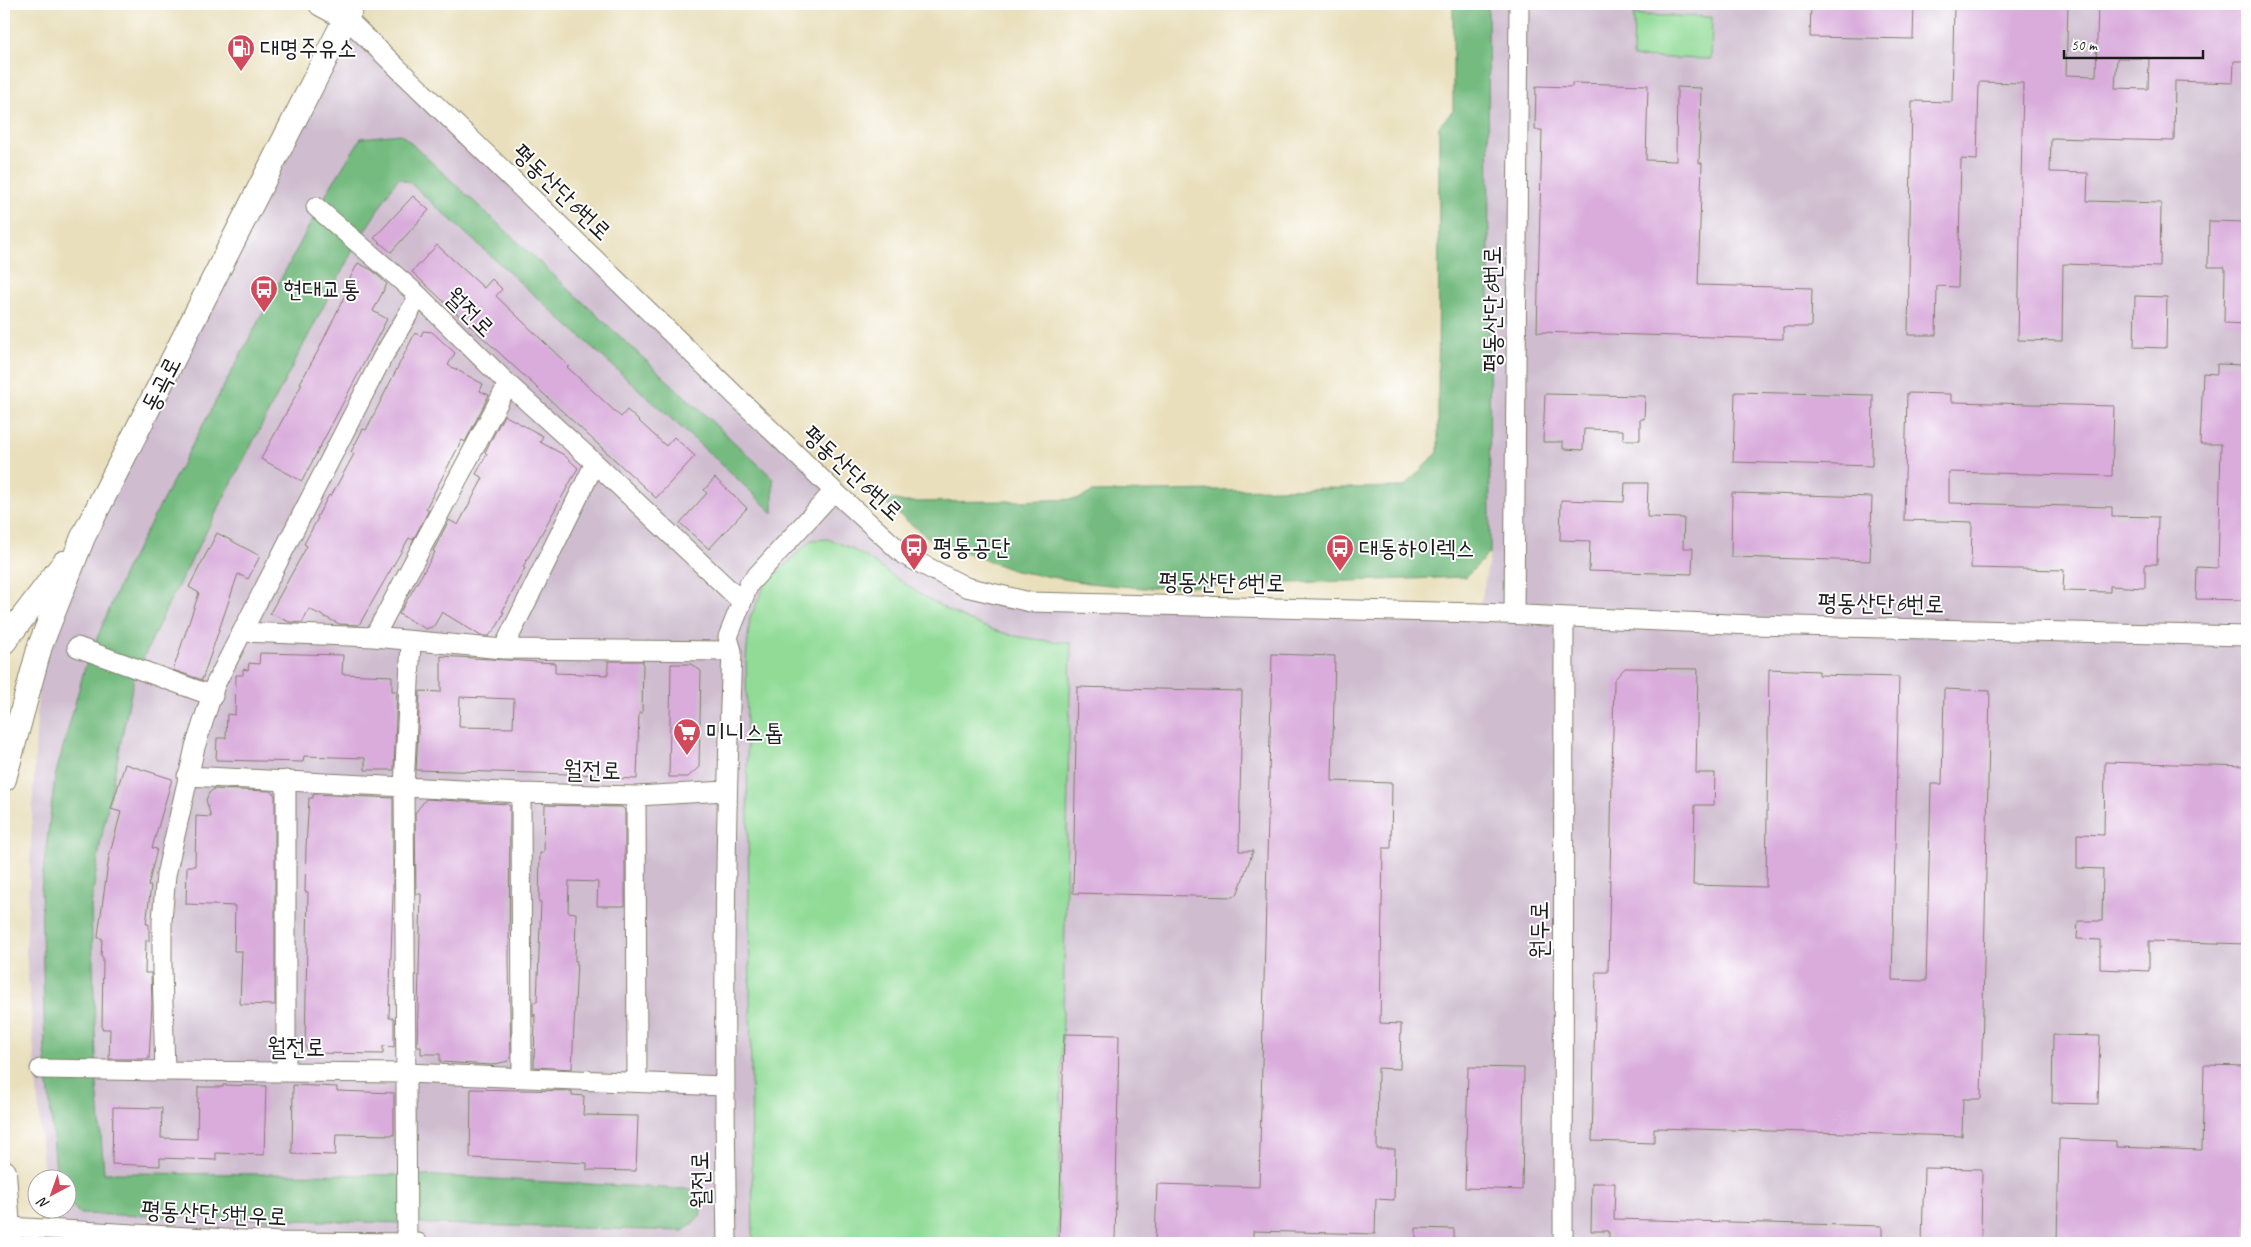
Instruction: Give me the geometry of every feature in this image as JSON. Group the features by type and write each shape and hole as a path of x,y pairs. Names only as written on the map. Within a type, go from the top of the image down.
{"main road":[{"path":"321,4 349,10"},
{"name":"동곡로","path":"4,779 4,773 40,646 83,537 349,10"},
{"path":"4,642 83,537"},
{"path":"4,1172 9,1235"}],"street":[{"name":"평동산단6번로","path":"1514,614 1519,4"},
{"name":"평동산단6번로","path":"349,10 834,491 904,555 966,587 1030,602 1514,614 1752,625 2247,636"},
{"path":"316,207 419,296"},
{"name":"월전로","path":"724,1086 522,1076 165,1071 162,920 166,875 188,776 195,747 216,685 382,358 419,296 508,384 596,463 741,601"},
{"path":"374,637 508,384"},
{"path":"503,649 596,463"},
{"name":"월전로","path":"726,1243 724,1086 726,791 732,652 728,636 749,584 834,491"},
{"name":"원두로","path":"1563,1243 1564,617"},
{"path":"242,632 374,637 503,649 732,652"},
{"path":"407,1243 404,788 411,641"},
{"path":"77,647 213,696"},
{"name":"월전로","path":"188,776 521,794 636,796 726,791"},
{"path":"286,780 286,1072"},
{"path":"521,794 522,1076"},
{"path":"636,796 637,1081"},
{"path":"40,1068 165,1071"},
{"name":"평동산단5번우로","path":"9,1235 279,1242 418,1243"}],"shaded area":[{"path":"1488,4 2247,4 2247,1243 48,1243 47,1220 78,1220 78,1170 43,1170 26,950 40,646 345,17 904,555 1030,602 1479,613 1490,553"}],"green space":[{"path":"1453,4 1488,4 1490,553 1466,577 1144,588 1088,583 1015,571 930,539 874,495 905,502 1012,501 1079,499 1092,492 1404,487 1438,452 1439,126 1453,111"},
{"path":"1634,15 1712,17 1711,59 1633,57"},
{"path":"401,134 773,478 773,513 728,470 409,182 398,178 355,246 167,607 134,678 100,845 91,906 97,1086 104,1173 418,1175 703,1190 700,1217 683,1231 80,1214 78,1212 78,1170 56,1170 45,1051 41,889 55,777 85,667 125,571 329,189 361,138"},
{"path":"827,539 840,543 863,555 928,599 980,625 1021,637 1071,643 1058,1243 848,1243 753,1240 746,660 750,618 765,585 811,540"}],"building":[{"path":"1811,4 1914,4 1913,39 1810,37"},
{"path":"1954,4 2068,4 2066,75 2096,76 2098,4 2247,4 2247,61 2234,61 2233,83 2175,81 2174,141 2051,138 2050,172 2088,173 2087,201 2161,203 2160,267 2063,264 2062,341 2018,340 2023,83 1979,82 1977,160 1961,159 1958,287 1937,286 1936,335 1908,335 1912,101 1952,102","holes":["2117,58 2149,58 2148,89 2115,88"]},
{"path":"1572,83 1648,85 1646,160 1676,161 1677,87 1701,88 1699,163 1702,163 1698,285 1812,288 1811,327 1783,327 1783,339 1537,332 1542,130 1535,130 1536,86 1572,87"},
{"path":"413,196 429,210 391,252 374,238"},
{"path":"2209,221 2247,222 2247,324 2224,323 2225,267 2208,267"},
{"path":"437,245 484,288 492,279 502,289 496,296 569,366 567,367 621,417 627,410 666,446 674,437 695,456 656,498 412,272"},
{"path":"358,263 372,270 387,284 373,311 387,319 302,481 261,459 302,384 300,383 349,287 346,286"},
{"path":"2135,296 2167,297 2166,348 2134,347"},
{"path":"423,331 432,332 455,353 448,365 483,384 480,391 489,395 465,442 462,440 426,508 429,510 413,540 409,538 359,625 339,624 309,609 302,623 289,622 270,613 307,546 304,544 317,517 354,454 351,452 363,429 366,430 415,333 421,336"},
{"path":"2217,364 2247,365 2247,600 2196,599 2197,567 2218,568 2221,444 2200,444 2203,373 2217,374"},
{"path":"1735,392 1873,395 1872,466 1733,462"},
{"path":"1907,393 1951,394 1951,402 2114,406 2112,476 1949,472 1949,503 2112,507 2112,516 2158,517 2157,564 2145,564 2145,588 2110,586 2110,592 2063,591 2064,570 1971,568 1972,522 1904,520"},
{"path":"1545,394 1645,396 1644,419 1640,419 1640,440 1623,440 1623,430 1584,429 1583,450 1563,449 1563,442 1543,442"},
{"path":"504,415 543,436 540,442 564,455 578,468 523,567 525,568 502,612 504,612 498,625 489,636 481,636 442,612 434,626 426,629 399,614 435,552 433,551 449,520 458,525 483,478 476,474"},
{"path":"715,478 747,508 709,549 680,523 707,493 704,490"},
{"path":"1625,483 1648,483 1647,517 1684,518 1683,548 1693,548 1692,574 1589,571 1590,541 1560,540 1561,500 1624,502"},
{"path":"1732,493 1872,497 1870,561 1731,557"},
{"path":"217,533 260,556 248,579 238,574 202,680 173,670 199,593 189,587"},
{"path":"260,653 343,655 342,674 392,676 392,691 397,691 394,770 365,770 365,758 304,756 303,762 216,760 217,738 226,738 227,714 235,715 236,675 243,675 243,669 248,670 249,663 259,664"},
{"path":"1272,654 1335,656 1332,781 1392,783 1391,848 1383,848 1380,1023 1401,1024 1400,1069 1378,1068 1377,1149 1395,1149 1394,1200 1376,1199 1375,1234 1253,1231 1253,1243 1155,1242 1157,1184 1259,1187"},
{"path":"441,656 555,663 555,673 608,675 608,661 643,661 642,713 639,713 637,779 608,778 608,775 416,770 420,691 441,692","holes":["460,697 514,699 513,728 459,727"]},
{"path":"671,664 691,664 701,671 699,767 688,777 669,777"},
{"path":"1625,668 1698,669 1696,773 1715,773 1714,805 1695,805 1693,885 1766,887 1769,669 1819,671 1819,675 1899,677 1892,980 1926,981 1931,784 1942,784 1944,689 1990,691 1981,1099 1963,1099 1962,1136 1654,1128 1654,1143 1592,1141 1596,972 1608,972 1614,680"},
{"path":"1077,687 1242,691 1239,851 1253,851 1237,895 1232,897 1073,893"},
{"path":"2105,762 2247,766 2247,944 2149,941 2149,971 2100,969 2100,940 2077,939 2078,921 2102,921 2103,869 2077,868 2077,834 2104,835"},
{"path":"125,764 172,779 152,848 157,849 148,886 151,886 146,924 149,924 149,941 146,940 145,973 151,973 152,1004 149,1059 109,1059 110,1029 102,1029 103,957 101,957 102,938 98,938 109,857 121,812 111,809"},
{"path":"214,789 270,791 275,795 275,1005 240,1004 242,951 234,951 235,906 186,904 187,866 195,866 196,816 211,817 206,800 209,793"},
{"path":"313,794 393,798 393,893 389,1018 394,1018 394,1047 383,1046 383,1054 312,1053 305,1047 308,892 305,892 306,847 309,798 313,798"},
{"path":"426,799 507,804 510,806 509,962 511,1057 508,1061 492,1065 440,1062 440,1054 421,1054 421,1047 417,1047 421,894 416,894 415,813"},
{"path":"545,805 622,807 625,810 625,906 597,906 598,882 569,881 568,912 576,913 575,961 577,961 572,1069 534,1067 535,1014 533,1017 533,1002 537,1002 541,902 539,902 540,853 544,853"},
{"path":"1064,1034 1119,1035 1115,1243 1059,1243"},
{"path":"2053,1035 2100,1036 2098,1104 2052,1103"},
{"path":"2204,1065 2247,1066 2247,1243 2057,1243 2059,1139 2116,1141 2116,1147 2202,1150"},
{"path":"1468,1067 1524,1068 1522,1190 1465,1188"},
{"path":"223,1085 266,1086 264,1155 216,1153 216,1160 160,1158 160,1166 112,1164 113,1107 162,1108 161,1138 197,1139 198,1087 223,1087"},
{"path":"293,1085 337,1087 337,1091 394,1093 394,1135 336,1134 335,1155 292,1154"},
{"path":"471,1089 572,1091 572,1095 584,1096 583,1115 638,1116 636,1171 587,1170 587,1163 470,1158"},
{"path":"1924,1168 1982,1169 1981,1243 1922,1243"},
{"path":"1592,1183 1615,1183 1614,1219 1882,1226 1882,1243 1609,1243 1609,1231 1591,1231"},
{"path":"1416,1228 1454,1229 1454,1243 1416,1243"}],"place":[{"name":"대명주유소","path":"241,72"},
{"name":"현대교통","path":"264,313"},
{"name":"평동공단","path":"914,571"},
{"name":"대동하이렉스","path":"1340,572"},
{"name":"미니스톱","path":"687,756"}]}
